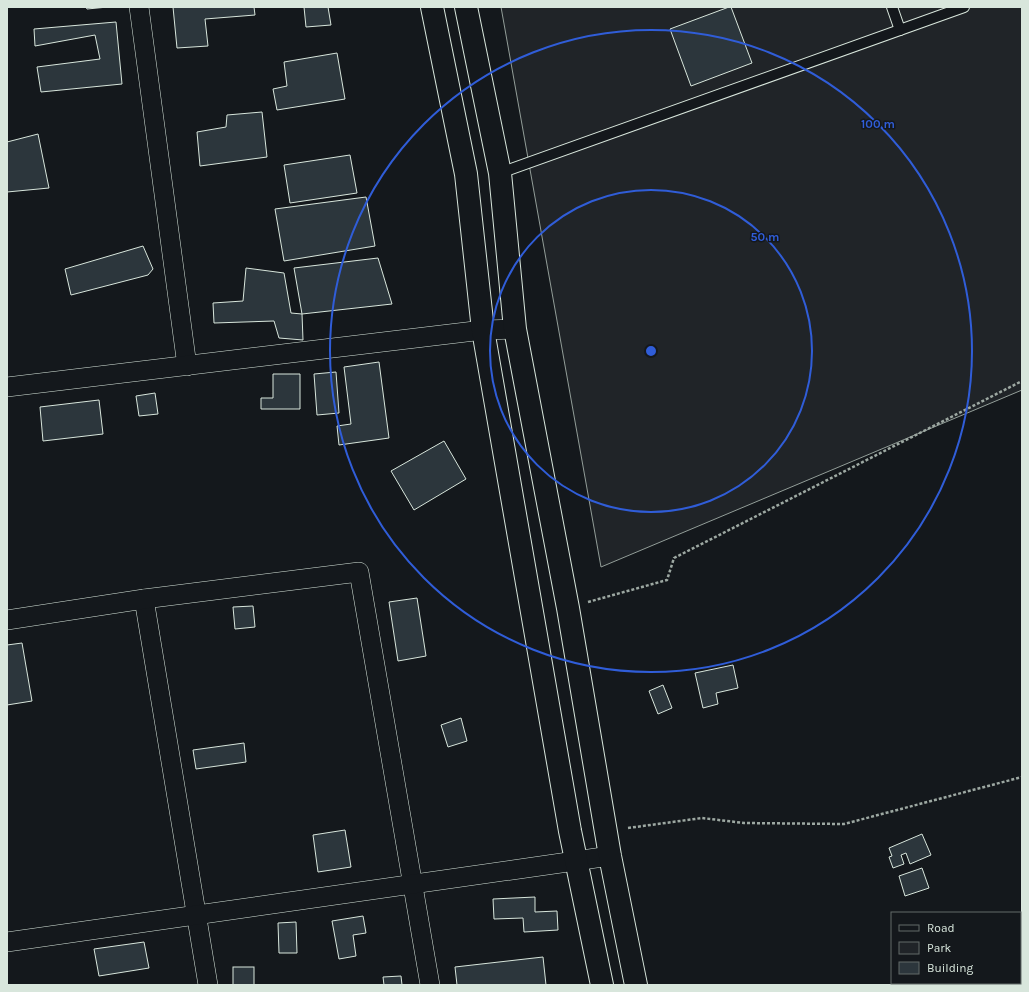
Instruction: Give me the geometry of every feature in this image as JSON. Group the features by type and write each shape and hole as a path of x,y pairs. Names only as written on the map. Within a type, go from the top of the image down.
{"main road":[{"path":"432,7 466,174 482,330 577,861 602,985"},
{"path":"466,7 500,173 515,328 568,608 607,830 610,856 636,985"}],"street":[{"path":"139,7 187,366"},
{"path":"7,387 482,330 515,328"},
{"path":"7,620 144,599 359,572 430,985"},
{"path":"144,599 208,985"},
{"path":"7,942 610,856"}],"lane":[{"path":"892,7 900,30"},
{"path":"500,173 964,7"}],"path":[{"path":"568,608 667,580 674,558 1022,381"},
{"path":"607,830 702,818 775,824 844,824 1022,777"}],"green space":[{"path":"501,7 1022,7 1022,390 601,567"}],"building":[{"path":"86,7 108,7 87,9"},
{"path":"173,7 254,7 255,15 205,19 208,46 177,48"},
{"path":"304,7 328,7 331,25 306,27"},
{"path":"731,7 752,63 691,86 670,29"},
{"path":"116,22 122,84 41,92 37,67 100,59 95,35 35,46 34,29"},
{"path":"337,53 345,99 277,110 273,89 287,86 284,62"},
{"path":"262,112 267,157 200,166 197,132 226,127 227,115"},
{"path":"38,134 49,188 7,192 7,142"},
{"path":"350,155 357,193 290,203 284,165"},
{"path":"366,197 375,246 284,261 275,209"},
{"path":"143,246 153,269 148,275 71,295 65,269"},
{"path":"378,258 392,304 302,314 294,268"},
{"path":"246,268 284,273 291,313 302,314 303,340 279,338 274,321 214,323 213,303 243,301"},
{"path":"379,362 389,438 339,445 337,426 351,424 344,367"},
{"path":"336,372 339,413 317,415 314,374"},
{"path":"273,374 300,374 300,409 261,409 261,398 273,398"},
{"path":"155,393 158,414 139,416 136,396"},
{"path":"99,400 103,434 43,441 40,407"},
{"path":"444,441 466,479 414,510 391,471"},
{"path":"417,598 426,656 398,661 389,602"},
{"path":"253,606 255,627 235,629 233,607"},
{"path":"22,643 32,701 7,705 7,645"},
{"path":"733,665 738,688 716,693 718,704 703,708 695,673"},
{"path":"663,685 672,708 658,714 649,691"},
{"path":"461,718 467,741 448,747 441,725"},
{"path":"244,743 246,762 196,769 193,750"},
{"path":"345,830 351,867 318,872 313,835"},
{"path":"922,834 931,855 910,864 906,853 901,855 904,864 893,868 889,857 892,856 889,848"},
{"path":"922,868 929,888 905,896 899,876"},
{"path":"535,897 535,912 557,911 558,930 524,932 523,918 494,919 493,899"},
{"path":"363,916 366,933 353,935 356,956 339,959 332,921"},
{"path":"296,922 297,953 279,953 278,923"},
{"path":"144,942 149,968 99,976 94,949"},
{"path":"543,957 546,985 457,985 455,967"},
{"path":"233,967 254,967 254,985 233,985"},
{"path":"401,976 402,985 384,985 383,977"}]}
